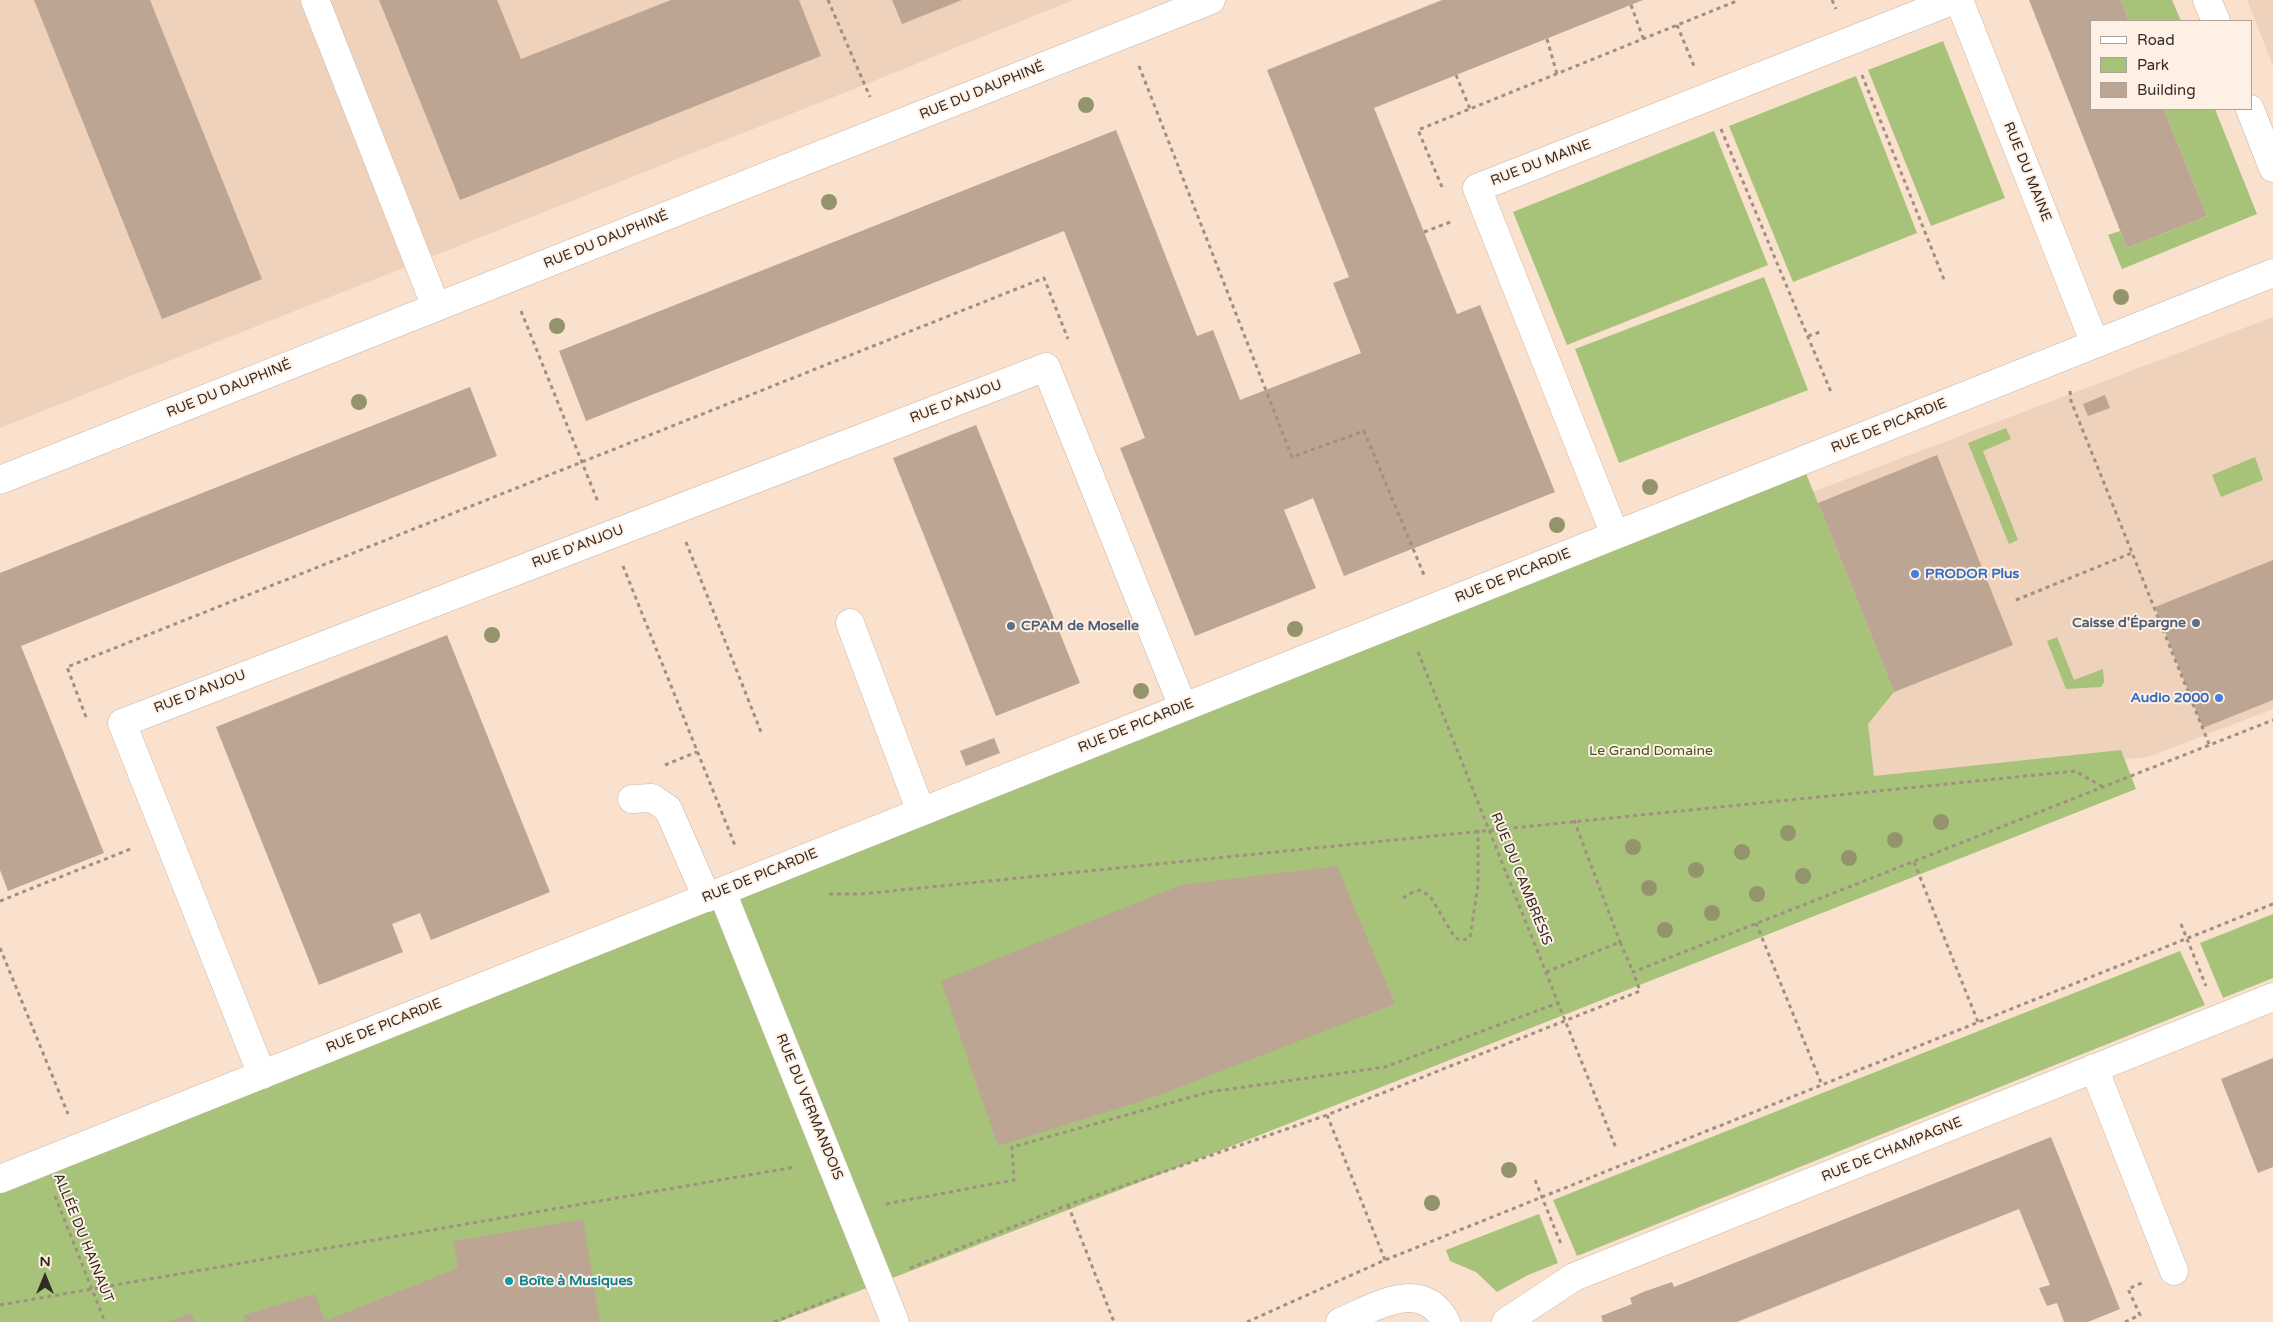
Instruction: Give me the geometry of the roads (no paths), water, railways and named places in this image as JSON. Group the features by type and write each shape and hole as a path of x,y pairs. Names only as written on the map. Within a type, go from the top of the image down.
{"street":[{"path":"315,0 436,307"},
{"name":"RUE DU DAUPHINÉ","path":"0,480 1211,0"},
{"name":"RUE DU MAINE","path":"1615,535 1477,188 1954,0"},
{"name":"RUE DU MAINE","path":"1959,0 2095,344"},
{"path":"2207,0 2216,20"},
{"path":"2250,110 2273,168"},
{"name":"RUE DE PICARDIE","path":"0,1179 2273,273"},
{"name":"RUE D'ANJOU","path":"262,1075 122,723 1046,367 1183,707"},
{"path":"850,623 920,812"},
{"name":"RUE DU VERMANDOIS","path":"632,799 652,798 668,809 714,895 831,1161 895,1322"},
{"name":"RUE DE CHAMPAGNE","path":"1515,1320 1574,1277 2273,997"},
{"path":"2094,1068 2174,1271"},
{"path":"1340,1322 1402,1297 1424,1299 1441,1313 1446,1322"}],"place":[{"name":"PRODOR Plus","path":"1915,574"},
{"name":"Caisse d'Épargne","path":"2196,623"},
{"name":"CPAM de Moselle","path":"1011,626"},
{"name":"Audio 2000","path":"2219,698"},
{"name":"Boîte à Musiques","path":"509,1281"}],"park label":[{"name":"Le Grand Domaine","path":"1651,751"}]}
